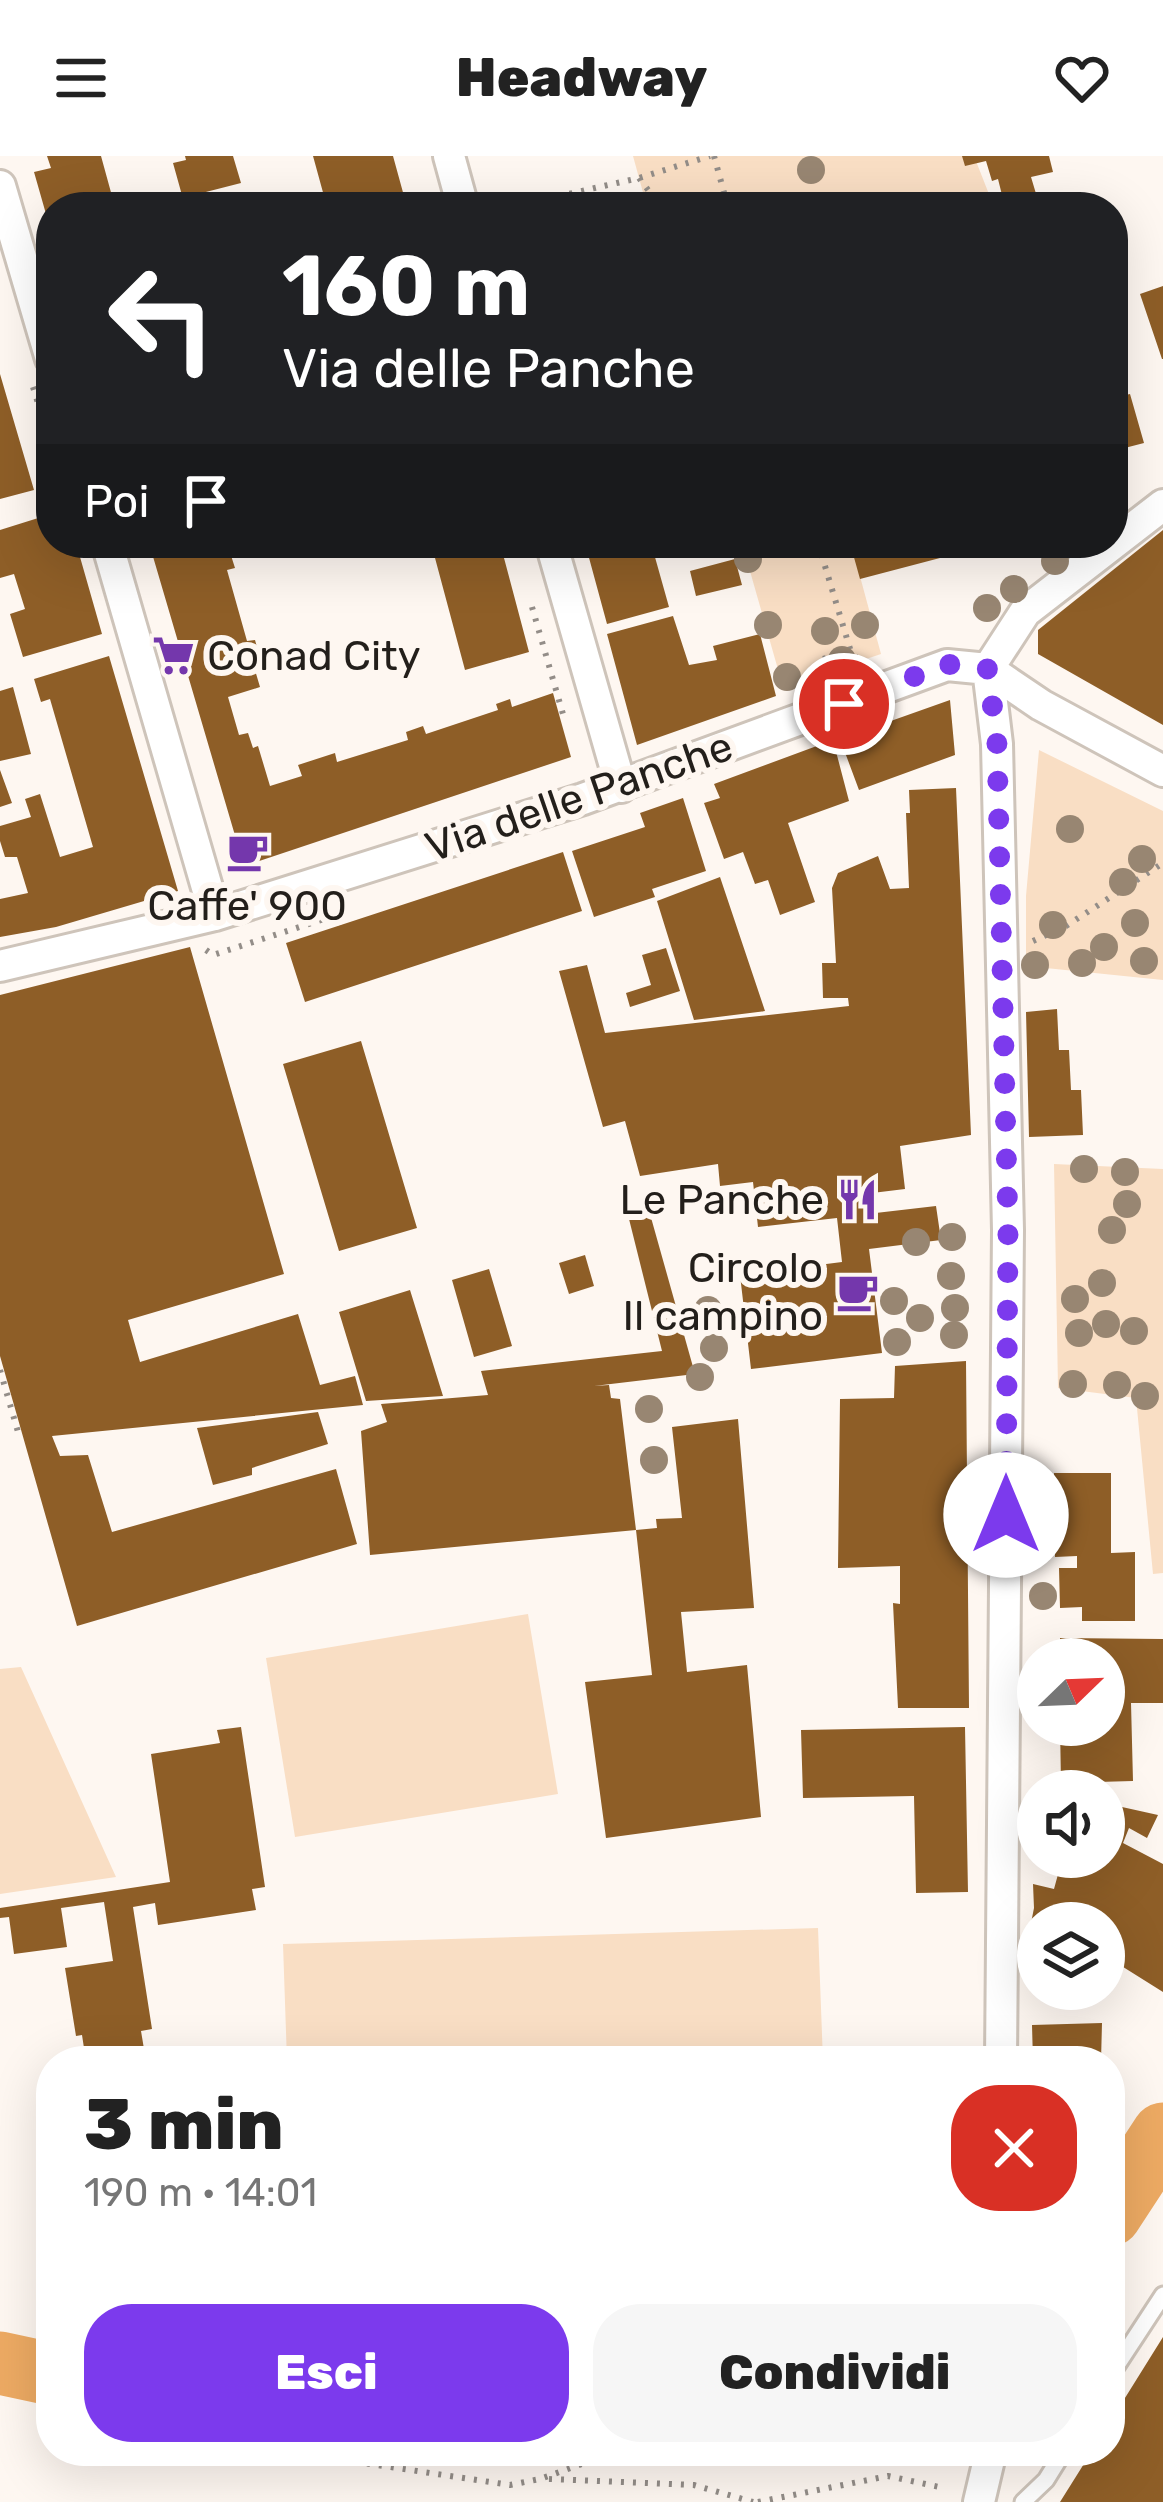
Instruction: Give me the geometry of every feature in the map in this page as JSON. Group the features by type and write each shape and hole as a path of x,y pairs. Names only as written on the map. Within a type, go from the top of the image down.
{"street":[{"path":"449,156 459,192"},
{"path":"0,186 36,307"},
{"path":"1128,532 1163,505"},
{"path":"110,558 214,916"},
{"path":"555,558 621,787"},
{"path":"1001,2046 1008,1230 997,744 988,669 1025,612 1095,558"},
{"name":"Via delle Panche","path":"0,966 214,916 621,787 946,664 988,669"},
{"path":"988,669 1041,705 1163,771"},
{"path":"979,2502 987,2466"}],"lane":[{"path":"1125,2352 1163,2295"},
{"path":"1023,2502 1055,2466"}],"path":[{"path":"578,192 712,156 723,192"},
{"path":"639,178 650,192"},
{"path":"823,558 851,652 862,660"},
{"path":"823,659 851,652"},
{"path":"1019,947 1066,926 1163,863"},
{"path":"0,1370 18,1432"},
{"path":"384,2466 510,2485 576,2466"},
{"path":"540,2479 694,2485 756,2502 887,2476 944,2488"}],"shaded area":[{"path":"633,156 974,156 988,192 643,192"},
{"path":"746,558 855,558 881,654 783,687"},
{"path":"1039,750 1163,811 1163,980 1026,966 1026,896"},
{"path":"1054,1164 1163,1169 1163,1573 1153,1574 1136,1398 1058,1388"},
{"path":"528,1614 558,1794 295,1837 266,1658"},
{"path":"21,1667 116,1877 0,1894 0,1669"},
{"path":"818,1928 822,2046 286,2046 283,1944"}],"building":[{"path":"47,156 101,156 111,192 40,192 34,172 51,168"},
{"path":"185,156 233,156 241,183 206,192 181,192 173,163 186,160"},
{"path":"313,156 393,156 403,192 323,192"},
{"path":"962,156 1049,156 1053,172 1031,177 1036,192 1001,192 986,161 965,166"},
{"path":"1163,286 1163,359 1162,359 1140,294"},
{"path":"0,374 34,490 0,499"},
{"path":"1128,394 1144,443 1128,447"},
{"path":"36,519 36,558 80,558 102,634 23,657 10,614 25,609 14,574 0,578 0,530"},
{"path":"1163,530 1163,725 1038,654 1038,630"},
{"path":"153,558 232,558 235,568 227,570 247,641 255,640 260,658 252,660 260,687 228,697 239,735 248,733 253,748 258,746 270,786 302,776 298,765 335,753 337,762 408,740 406,732 423,726 426,734 498,710 496,704 510,699 512,707 553,693 571,757 244,866"},
{"path":"435,558 504,558 529,652 465,670"},
{"path":"589,558 655,558 669,607 607,624"},
{"path":"854,558 940,558 860,579"},
{"path":"735,559 742,585 696,596 690,571"},
{"path":"673,616 689,665 717,660 713,646 760,634 776,696 637,745 607,634"},
{"path":"109,656 178,891 56,927 0,937 0,899 28,893 17,857 5,857 0,826 31,817 25,799 40,794 60,857 93,847 50,699 41,702 34,679"},
{"path":"13,687 31,754 0,761 0,691"},
{"path":"950,700 955,755 859,790 840,739"},
{"path":"833,740 849,801 788,823 815,902 780,915 768,880 755,884 743,852 724,859 704,803 720,798 714,784"},
{"path":"0,770 12,803 0,807"},
{"path":"956,788 971,1135 900,1146 905,1189 864,1194 867,1214 936,1206 941,1240 869,1249 882,1353 751,1369 740,1275 842,1262 837,1218 758,1227 753,1182 720,1186 718,1164 640,1176 625,1121 603,1127 559,971 587,965 605,1033 849,1006 848,998 823,998 822,963 836,963 832,888 838,873 878,856 890,889 909,888 909,790"},
{"path":"683,798 706,871 652,889 655,897 594,917 572,851 645,827 640,813"},
{"path":"563,852 582,911 305,1002 286,943"},
{"path":"720,877 765,1011 694,1020 657,901"},
{"path":"190,947 284,1274 128,1320 140,1362 298,1314 320,1385 355,1376 363,1405 52,1436 60,1456 88,1455 112,1532 336,1469 357,1544 77,1626 0,1356 0,995"},
{"path":"666,948 680,991 630,1007 626,993 651,985 642,955"},
{"path":"1057,1009 1059,1050 1069,1050 1071,1090 1081,1090 1083,1135 1029,1137 1026,1012"},
{"path":"361,1041 417,1228 339,1251 283,1064"},
{"path":"650,1214 695,1374 594,1386 609,1385 611,1398 620,1399 636,1530 370,1555 361,1431 387,1422 381,1404 488,1395 481,1371 662,1351 629,1219"},
{"path":"585,1255 594,1286 569,1294 559,1263"},
{"path":"489,1269 512,1346 474,1357 452,1280"},
{"path":"410,1290 443,1396 366,1401 339,1312"},
{"path":"966,1361 969,1708 898,1708 893,1603 900,1604 900,1566 838,1568 840,1399 894,1398 895,1366"},
{"path":"318,1412 328,1444 252,1468 252,1475 213,1485 197,1428"},
{"path":"738,1419 754,1608 681,1612 687,1672 747,1665 761,1817 606,1838 585,1682 652,1675 636,1530 657,1528 656,1519 682,1518 672,1427"},
{"path":"1054,1473 1111,1473 1111,1553 1135,1552 1135,1621 1082,1621 1082,1607 1060,1608 1059,1568 1077,1568 1077,1556 1055,1557"},
{"path":"1125,1639 1163,1639 1163,1703 1131,1703 1133,1781 1125,1781 1125,1770 1061,1770 1060,1746 1125,1746"},
{"path":"241,1727 265,1887 252,1889 256,1910 158,1925 155,1903 133,1907 152,2029 141,2031 144,2046 84,2046 82,2035 76,2036 65,1968 113,1961 104,1902 61,1908 67,1947 14,1954 9,1917 0,1918 0,1908 170,1882 151,1754 220,1743 217,1730"},
{"path":"965,1727 968,1892 916,1893 914,1796 803,1798 801,1730"},
{"path":"1125,1808 1158,1815 1147,1838 1129,1828 1125,1838"},
{"path":"1125,1844 1163,1864 1163,1992 1125,1968 1125,1902 1034,1902 1033,1884 1054,1889 1057,1878 1125,1878"},
{"path":"1102,2023 1101,2046 1033,2046 1032,2025"},
{"path":"1163,2337 1163,2502 1060,2502 1083,2466 1125,2466 1125,2398"}],"waterway":[{"path":"1125,2192 1163,2134"},
{"path":"0,2363 36,2371"}],"place":[{"name":"Conad City","path":"173,656"},
{"name":"Caffe' 900","path":"247,852"},
{"name":"Le Panche","path":"858,1200"},
{"name":"Circolo Il campino","path":"857,1292"}],"route":[{"path":"844,704 946,664 988,669 997,744 1008,1230 1006,1515"}]}
